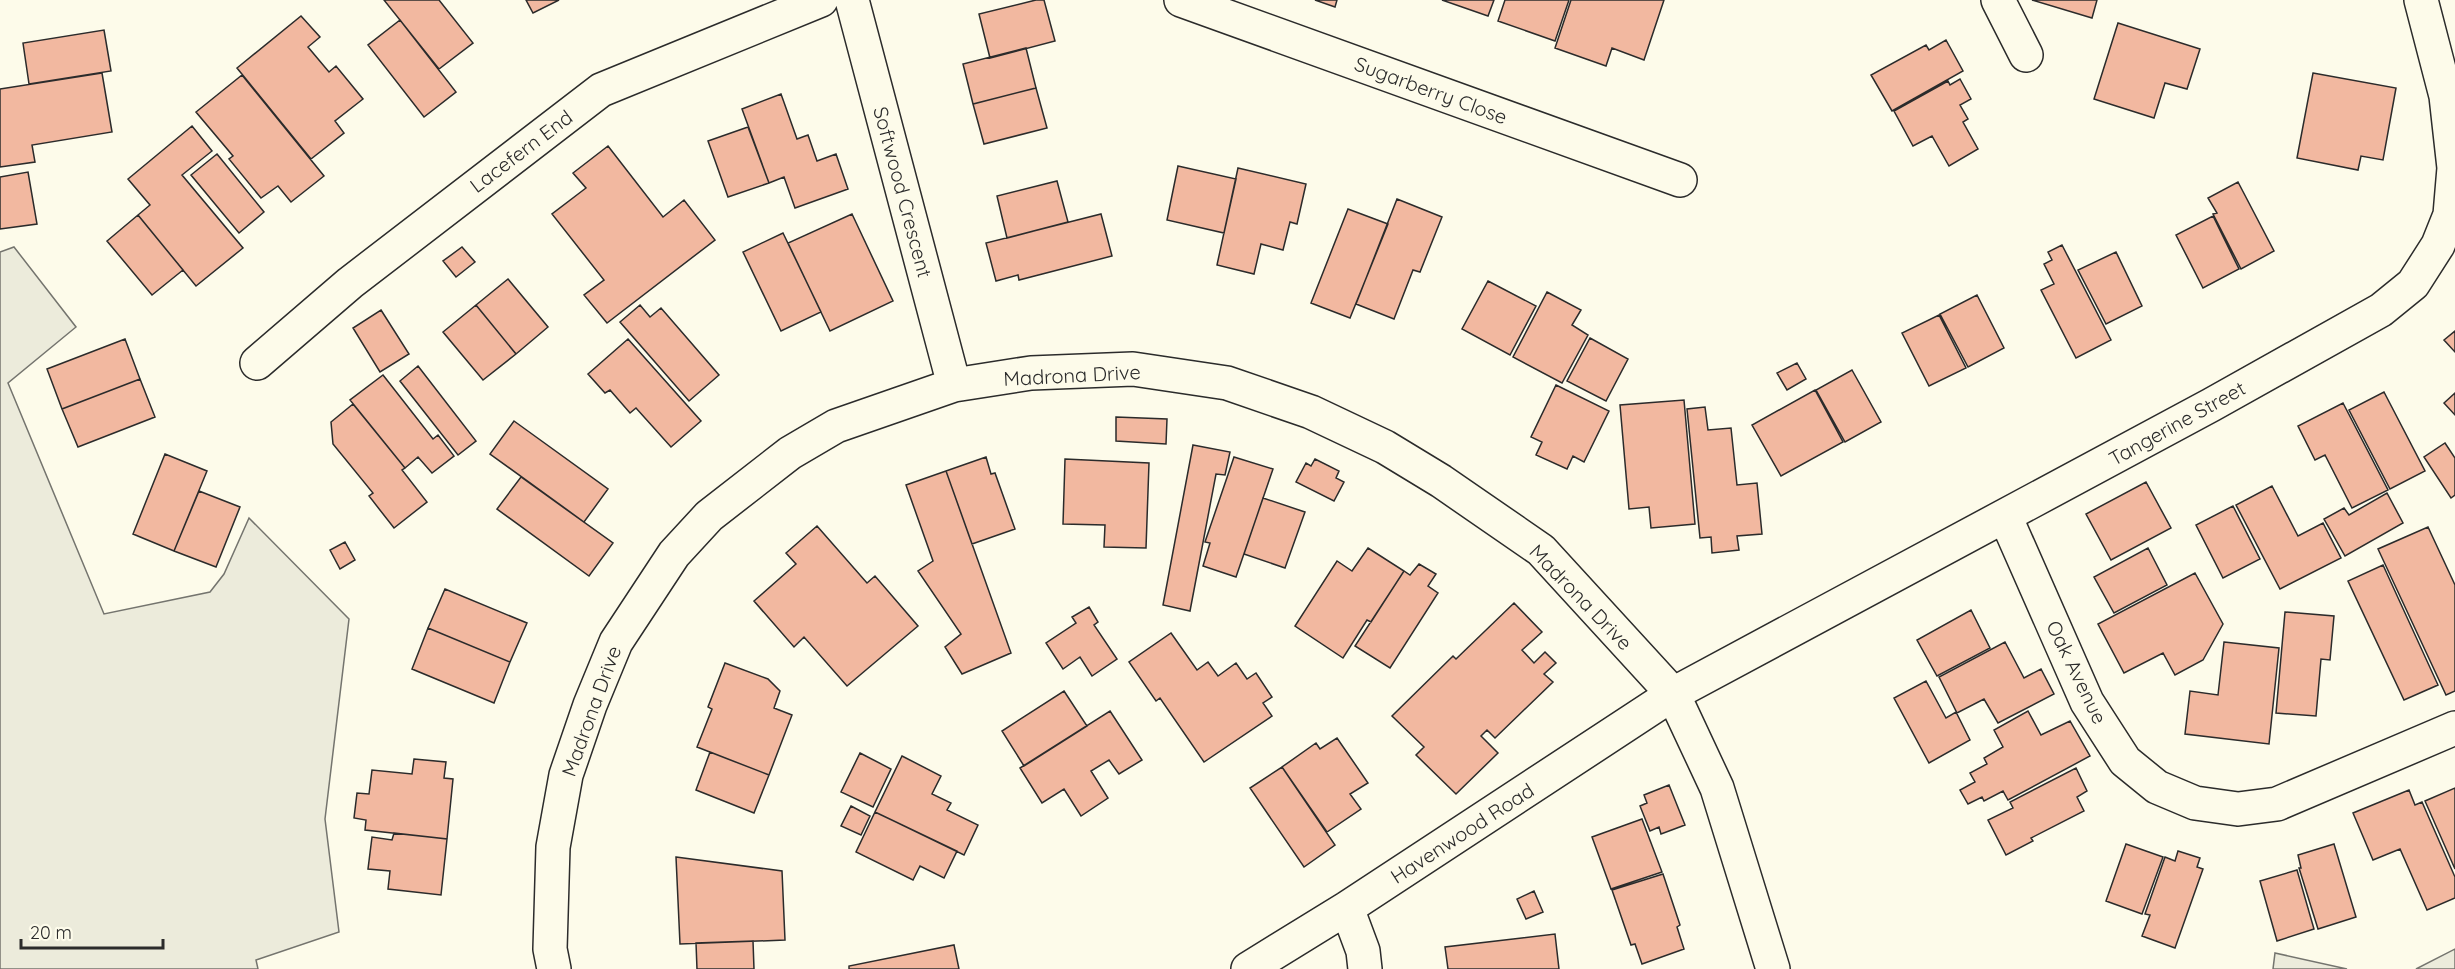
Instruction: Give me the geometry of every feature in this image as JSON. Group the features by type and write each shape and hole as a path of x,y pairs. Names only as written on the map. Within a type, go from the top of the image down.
{"street":[{"name":"Lacefern End","path":"257,363 350,283 601,90 821,0"},
{"name":"Softwood Crescent","path":"852,0 954,385"},
{"name":"Sugarberry Close","path":"1181,0 1680,180"},
{"path":"1998,0 2026,55"},
{"name":"Tangerine Street","path":"1673,694 2211,405 2381,310 2413,284 2438,245 2450,215 2454,168 2446,96 2421,0"},
{"name":"Madrona Drive","path":"554,969 550,948 553,847 566,775 590,705 616,642 674,554 709,516 790,453 836,426 954,385 1031,373 1133,369 1227,383 1311,412 1395,453 1441,481 1541,550 1673,694 1717,788 1773,969"},
{"name":"Oak Avenue","path":"2005,516 2087,702 2125,761 2157,787 2195,804 2238,809 2277,804 2455,728"},
{"name":"Havenwood Road","path":"1248,969 1347,908 1673,694"},
{"path":"1347,908 1363,951 1365,969"}],"shaded area":[{"path":"14,247 76,327 8,383 104,614 210,592 224,574 249,518 349,619 325,819 339,932 256,960 258,969 0,969 0,252"},
{"path":"2455,949 2455,969 2416,969"},
{"path":"2275,953 2347,969 2273,969"}],"building":[{"path":"384,0 439,0 473,43 439,69"},
{"path":"526,0 559,0 533,13"},
{"path":"1044,0 1055,41 990,58 979,14"},
{"path":"1315,0 1337,0 1335,7"},
{"path":"1442,0 1494,0 1488,16"},
{"path":"1505,0 1569,0 1555,41 1498,21"},
{"path":"1571,0 1664,0 1644,60 1612,48 1606,66 1555,48"},
{"path":"2032,0 2097,0 2092,18"},
{"path":"301,16 320,37 308,47 329,72 336,66 363,99 335,121 344,133 311,159 237,68"},
{"path":"400,20 456,92 424,117 368,45"},
{"path":"2118,23 2200,49 2187,89 2165,83 2154,118 2094,99"},
{"path":"104,30 111,71 29,84 23,43"},
{"path":"1946,40 1963,71 1892,111 1871,75 1926,45 1929,50"},
{"path":"1026,48 1036,88 973,104 963,64"},
{"path":"102,73 112,132 32,145 35,162 0,167 0,89"},
{"path":"2313,73 2396,88 2383,160 2361,156 2358,170 2297,158"},
{"path":"242,75 324,176 291,202 278,186 261,198 229,159 233,156 196,112"},
{"path":"1960,79 1971,99 1960,105 1968,119 1963,122 1978,149 1949,166 1932,136 1913,146 1894,111 1948,81 1950,85"},
{"path":"1036,88 1047,128 984,144 973,104"},
{"path":"781,94 797,139 808,135 817,161 836,154 848,189 795,208 784,177 769,183 742,109"},
{"path":"192,126 212,151 182,175 243,248 196,286 138,215 150,205 128,179"},
{"path":"748,127 769,183 728,197 708,141"},
{"path":"608,146 663,217 684,200 715,240 607,323 584,295 604,280 552,214 586,188 573,173"},
{"path":"217,154 264,212 239,233 191,175"},
{"path":"1178,166 1236,179 1224,233 1167,220"},
{"path":"1238,168 1306,184 1297,224 1290,222 1283,250 1261,244 1254,274 1217,265"},
{"path":"28,172 37,224 0,229 0,177"},
{"path":"1057,181 1068,222 1007,238 997,196"},
{"path":"2238,182 2274,251 2241,269 2213,214 2217,213 2208,198"},
{"path":"1397,199 1442,217 1420,272 1413,270 1394,319 1356,304"},
{"path":"1348,209 1388,224 1350,318 1311,303"},
{"path":"852,214 893,301 830,331 788,243"},
{"path":"1101,214 1112,256 1019,280 1018,275 996,281 986,243"},
{"path":"138,215 183,270 152,295 107,241"},
{"path":"2213,216 2239,269 2203,288 2176,235"},
{"path":"783,233 821,312 781,331 743,252"},
{"path":"2062,245 2111,340 2076,358 2041,290 2054,284 2044,264 2052,260 2048,252"},
{"path":"462,247 475,262 456,277 443,261"},
{"path":"2116,252 2142,306 2106,324 2078,270"},
{"path":"508,279 548,327 516,354 476,305"},
{"path":"1488,281 1536,306 1510,355 1462,329"},
{"path":"1547,292 1581,310 1572,325 1588,335 1562,383 1513,357"},
{"path":"1977,295 2004,348 1968,367 1940,314"},
{"path":"476,305 516,354 483,380 443,332"},
{"path":"640,305 650,317 661,308 719,375 689,401 620,322"},
{"path":"381,310 409,354 380,372 353,328"},
{"path":"1939,315 1966,368 1929,386 1902,333"},
{"path":"2455,331 2455,352 2444,340"},
{"path":"1590,338 1628,359 1606,401 1567,381"},
{"path":"125,339 140,379 62,409 47,369"},
{"path":"628,339 701,421 671,447 636,408 630,413 610,390 605,393 588,374"},
{"path":"1797,363 1806,379 1787,390 1777,373"},
{"path":"418,366 476,441 458,455 400,381"},
{"path":"1852,370 1881,422 1845,442 1816,390"},
{"path":"383,375 433,439 438,435 454,456 432,473 418,457 405,468 350,400"},
{"path":"140,379 155,417 78,447 62,409"},
{"path":"1556,385 1609,411 1584,462 1573,456 1567,469 1536,455 1542,442 1531,437"},
{"path":"1815,390 1843,442 1781,476 1752,425"},
{"path":"2384,392 2425,471 2390,489 2349,410"},
{"path":"2455,393 2455,415 2444,403"},
{"path":"1684,400 1695,524 1651,528 1649,507 1629,509 1620,405"},
{"path":"2343,403 2388,490 2352,508 2325,455 2315,460 2298,426"},
{"path":"353,404 405,468 402,470 427,502 394,528 369,496 373,493 333,444 331,422"},
{"path":"1705,407 1708,430 1731,428 1737,485 1757,483 1762,534 1737,536 1739,550 1712,553 1711,537 1700,538 1687,409"},
{"path":"1116,417 1167,419 1166,444 1116,441"},
{"path":"514,421 608,489 584,522 490,454"},
{"path":"2445,443 2455,458 2455,495 2451,498 2424,457"},
{"path":"1193,445 1230,452 1225,475 1216,474 1190,611 1163,605"},
{"path":"165,454 207,471 174,551 133,534"},
{"path":"986,457 991,474 995,473 1015,529 972,544 946,471"},
{"path":"1234,457 1273,469 1236,577 1203,566 1210,543 1205,542"},
{"path":"1065,459 1149,463 1146,548 1104,547 1105,525 1063,524"},
{"path":"1315,459 1339,471 1336,478 1344,482 1334,501 1296,482 1306,463 1311,466"},
{"path":"946,471 1011,653 962,674 945,647 961,634 918,571 933,561 906,485"},
{"path":"521,477 613,543 589,576 497,509"},
{"path":"2146,482 2171,528 2111,560 2086,514"},
{"path":"2272,486 2298,536 2323,523 2341,558 2280,589 2236,505"},
{"path":"199,491 240,507 216,567 174,551"},
{"path":"2387,493 2403,523 2345,556 2324,519 2344,508 2349,515"},
{"path":"1263,498 1305,512 1285,568 1244,554"},
{"path":"2233,506 2260,559 2223,578 2196,525"},
{"path":"817,526 867,583 875,576 918,626 847,686 804,637 794,647 754,601 796,564 786,553"},
{"path":"2428,527 2455,585 2455,691 2446,695 2378,549"},
{"path":"345,542 355,560 340,569 330,550"},
{"path":"1368,548 1404,571 1371,622 1367,620 1343,658 1295,626 1337,561 1352,571"},
{"path":"2148,548 2167,585 2114,613 2094,577"},
{"path":"1419,564 1436,574 1428,586 1438,593 1390,668 1355,646 1404,571 1410,575"},
{"path":"2383,565 2438,685 2404,700 2348,581"},
{"path":"2195,573 2223,624 2203,660 2175,675 2163,653 2124,673 2098,624"},
{"path":"445,589 527,623 510,662 428,628"},
{"path":"1514,603 1542,632 1522,650 1534,663 1545,652 1556,663 1544,674 1553,682 1495,738 1487,730 1481,736 1498,753 1456,794 1416,755 1424,747 1392,716 1453,656 1456,659"},
{"path":"1089,607 1098,622 1094,625 1117,659 1092,676 1080,657 1063,669 1046,643 1076,623 1072,617"},
{"path":"1971,610 1990,648 1937,676 1917,640"},
{"path":"2285,612 2334,616 2330,660 2321,659 2316,716 2276,713"},
{"path":"428,628 510,662 494,703 412,669"},
{"path":"1171,633 1197,670 1208,662 1218,676 1236,663 1247,679 1256,673 1272,697 1263,703 1272,716 1204,762 1160,698 1156,701 1129,662"},
{"path":"2005,642 2024,678 2041,669 2054,694 1998,723 1984,699 1957,713 1939,677"},
{"path":"2224,642 2279,648 2269,744 2185,734 2190,691 2218,695"},
{"path":"725,663 768,679 780,691 774,708 792,715 769,775 697,747 712,709 708,707"},
{"path":"1926,681 1946,718 1956,712 1970,740 1929,763 1894,698"},
{"path":"1064,691 1087,726 1024,766 1002,731"},
{"path":"1110,711 1142,760 1119,774 1109,760 1091,771 1108,798 1081,816 1064,789 1042,803 1020,768"},
{"path":"2028,711 2041,735 2070,721 2090,756 2008,800 2003,791 1984,801 1982,797 1968,804 1960,790 1975,782 1970,773 1987,764 1984,758 2003,747 1994,730"},
{"path":"1337,738 1368,783 1350,794 1361,809 1327,832 1282,767 1316,743 1320,749"},
{"path":"710,752 769,775 754,813 696,790"},
{"path":"860,753 891,769 873,807 841,792"},
{"path":"902,756 941,776 932,794 951,803 947,810 978,825 964,855 875,812"},
{"path":"414,759 446,762 444,778 453,779 447,839 365,830 366,820 354,818 357,793 369,794 372,770 412,774"},
{"path":"1282,767 1335,845 1304,867 1250,788"},
{"path":"2076,768 2087,791 2077,797 2084,811 2031,838 2033,841 2006,855 1988,820 2013,808 2010,802"},
{"path":"1669,785 1685,825 1661,834 1659,827 1650,831 1640,806 1647,803 1644,795"},
{"path":"2455,788 2455,869 2425,801"},
{"path":"2409,790 2415,805 2422,802 2455,877 2455,898 2427,910 2400,849 2373,860 2353,813"},
{"path":"851,806 870,816 861,835 841,826"},
{"path":"875,812 957,851 944,878 920,866 913,880 856,852"},
{"path":"1642,819 1662,872 1611,889 1592,837"},
{"path":"394,833 447,839 441,895 388,889 390,871 368,869 372,837 392,840"},
{"path":"2126,844 2163,857 2142,914 2106,901"},
{"path":"2334,844 2356,917 2318,929 2299,868 2301,868 2298,855"},
{"path":"2178,851 2200,858 2197,867 2203,869 2175,948 2142,936 2150,915 2145,914 2165,857 2175,861"},
{"path":"676,857 782,871 785,940 680,944"},
{"path":"2297,870 2314,929 2277,941 2260,881"},
{"path":"1663,874 1680,925 1677,927 1684,949 1642,964 1635,944 1631,945 1612,890"},
{"path":"1534,891 1543,912 1526,919 1517,899"},
{"path":"1555,934 1559,969 1448,969 1445,947"},
{"path":"753,941 754,969 697,969 696,943"},
{"path":"954,945 959,969 849,969 849,966"}]}
